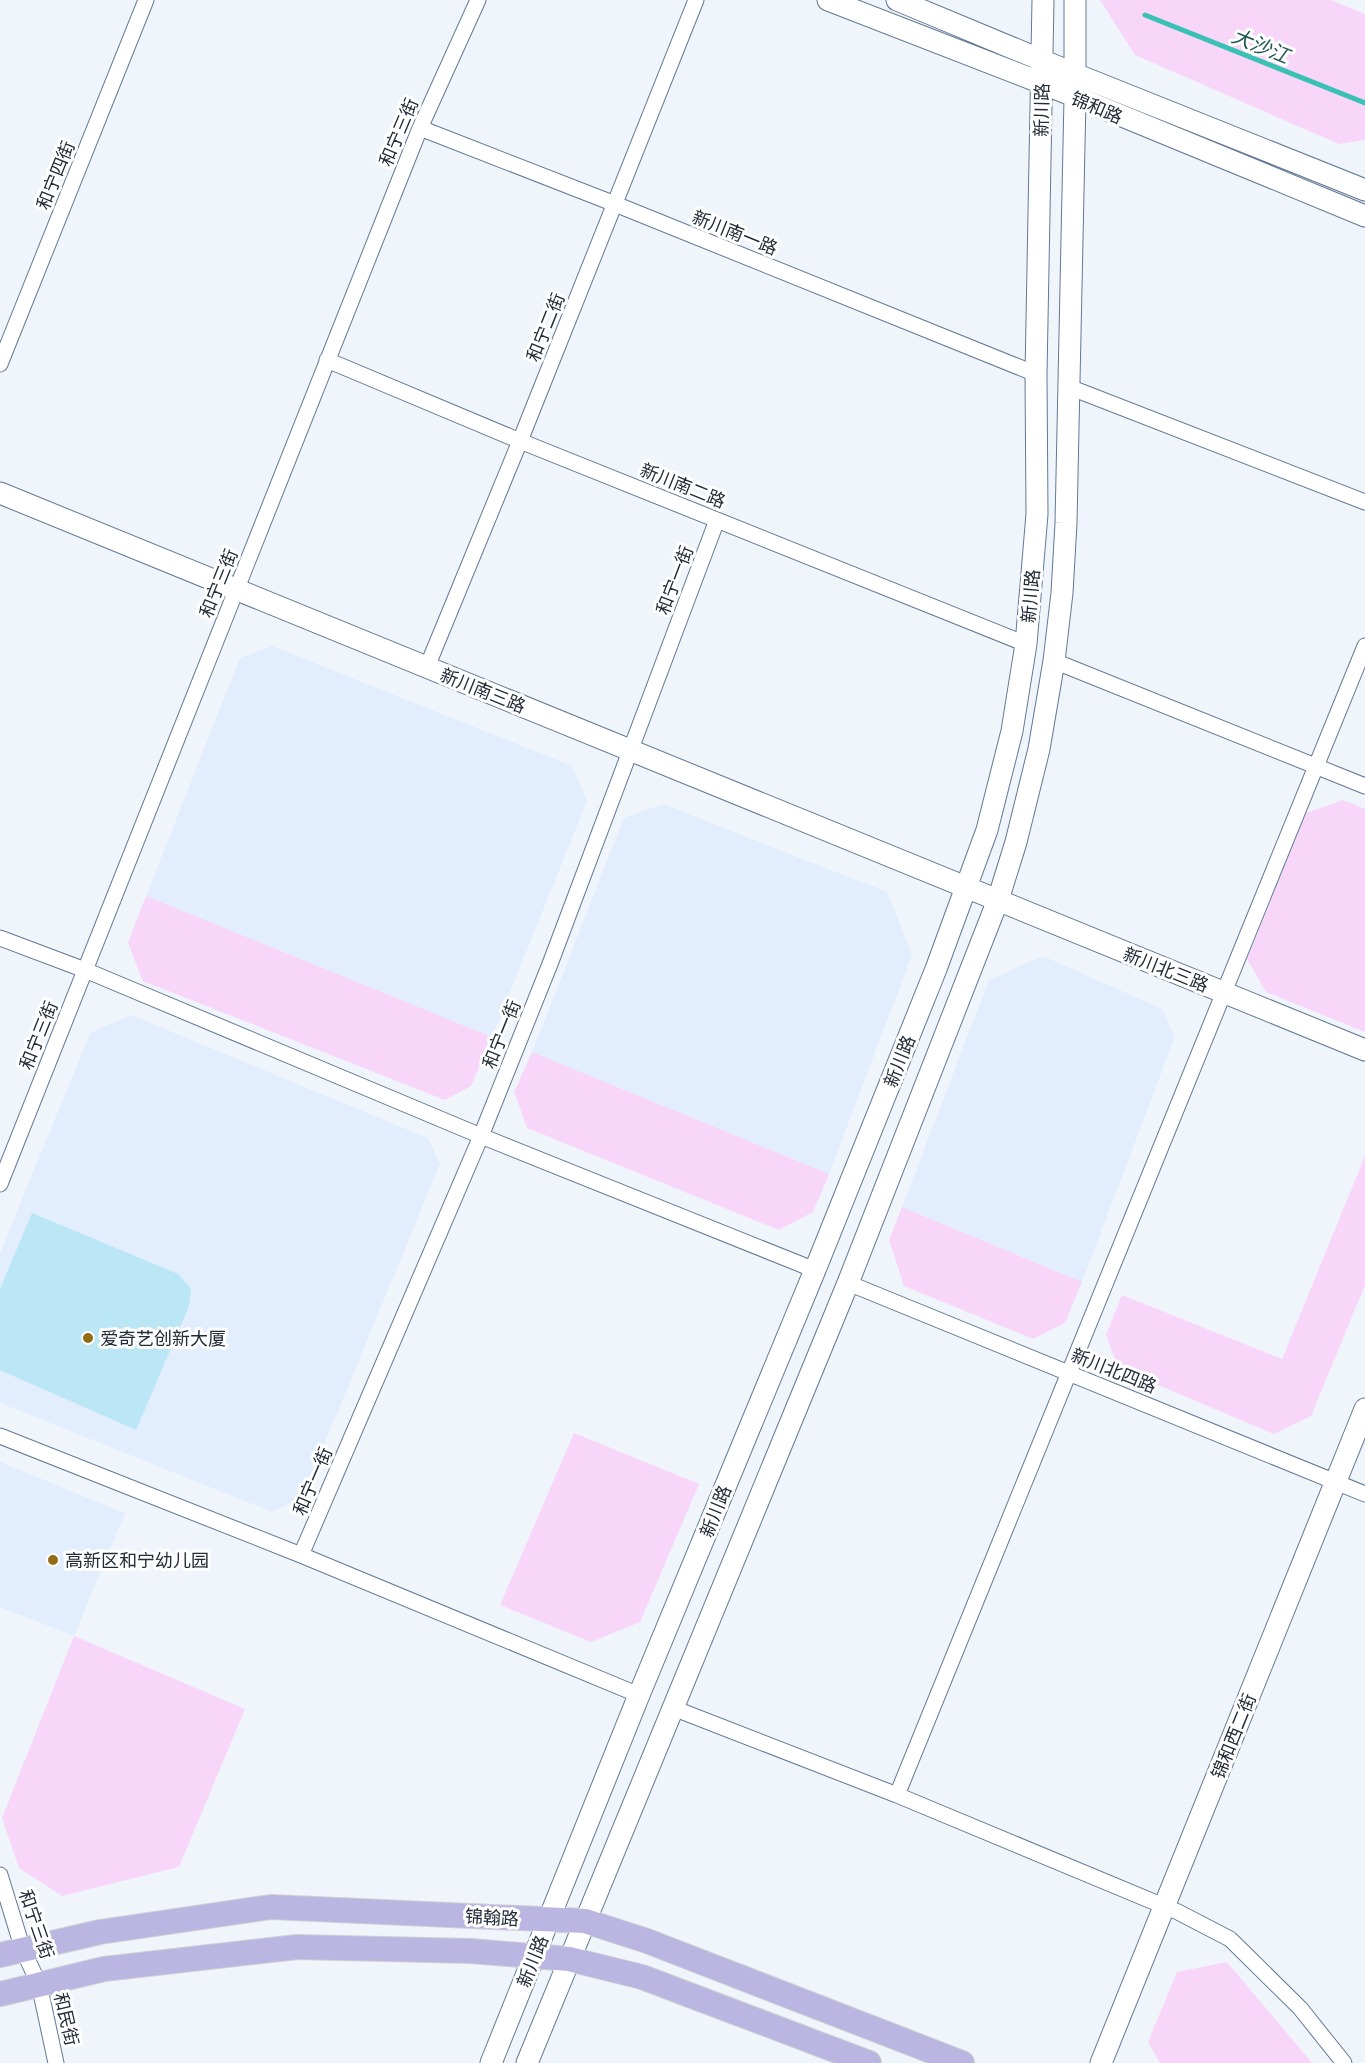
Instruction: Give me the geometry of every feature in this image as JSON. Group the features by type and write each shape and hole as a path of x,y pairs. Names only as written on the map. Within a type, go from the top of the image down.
{"main road":[{"name":"锦翰路","path":"11,1952 100,1932 271,1907 585,1921 647,1941 962,2063"},
{"name":"锦翰路","path":"0,1994 104,1969 297,1947 471,1951 569,1959 642,1977 869,2063"}],"street":[{"name":"和宁四街","path":"0,364 147,0"},
{"name":"和宁三街","path":"0,1184 420,128 478,0"},
{"name":"和宁二街","path":"427,667 696,0"},
{"name":"锦和路","path":"828,0 1042,83 1076,99 1365,216"},
{"name":"锦和路","path":"897,0 1365,190"},
{"name":"新川路","path":"491,2063 639,1695 815,1270 936,969 987,830 1012,731 1026,644 1037,514 1036,374 1043,0"},
{"name":"新川路","path":"527,2063 848,1283 998,900 1016,842 1036,760 1054,660 1062,593 1076,99 1075,0"},
{"name":"新川南一路","path":"420,128 1036,374"},
{"name":"新川南二路","path":"327,360 520,441 1026,644"},
{"path":"1069,387 1365,502"},
{"name":"新川南三路","path":"0,494 966,887"},
{"name":"和宁一街","path":"302,1555 481,1136 550,964 717,520"},
{"path":"897,1795 1365,646"},
{"path":"1054,660 1365,786"},
{"name":"新川北三路","path":"966,887 1365,1050"},
{"path":"0,938 85,970 481,1136 815,1270"},
{"name":"新川北四路","path":"848,1283 1365,1494"},
{"name":"锦和西二街","path":"1101,2063 1365,1409"},
{"path":"0,1436 302,1555 639,1695"},
{"path":"673,1708 897,1795 1164,1906 1230,1939 1300,2008 1344,2063"},
{"name":"和宁三街","path":"0,1875 11,1952 39,1984"},
{"name":"和民街","path":"39,1984 56,2063"}],"shaded area":[{"path":"1100,0 1331,0 1365,14 1365,140 1339,144 1135,55"},
{"path":"272,646 572,766 587,801 492,1037 146,896 240,658"},
{"path":"1343,800 1365,809 1365,1032 1266,992 1247,959 1306,813"},
{"path":"663,804 887,892 912,955 829,1174 532,1052 624,818"},
{"path":"146,896 492,1037 471,1086 445,1100 143,981 128,943"},
{"path":"1043,956 1162,1009 1175,1037 1082,1282 902,1207 989,980"},
{"path":"131,1015 428,1138 440,1164 302,1498 272,1512 0,1403 0,1253 90,1033"},
{"path":"532,1052 829,1174 813,1212 779,1230 527,1128 514,1092"},
{"path":"1365,1156 1365,1285 1311,1416 1274,1434 1118,1368 1106,1335 1122,1295 1282,1359"},
{"path":"902,1207 1082,1282 1065,1323 1033,1339 904,1286 889,1240"},
{"path":"574,1433 699,1484 640,1622 591,1642 500,1605"},
{"name":"高新区和宁幼儿园","path":"0,1462 125,1513 74,1636 0,1607"},
{"path":"74,1636 245,1709 179,1867 62,1896 19,1868 2,1818"},
{"path":"1227,1962 1312,2063 1160,2063 1148,2042 1177,1972"}],"building":[{"name":"爱奇艺创新大厦","path":"32,1213 178,1274 191,1289 189,1306 136,1430 0,1370 0,1289"}],"waterway":[{"name":"大沙江","path":"1145,15 1365,103"}],"place":[{"name":"爱奇艺创新大厦","path":"88,1338"},
{"name":"高新区和宁幼儿园","path":"53,1560"}]}
